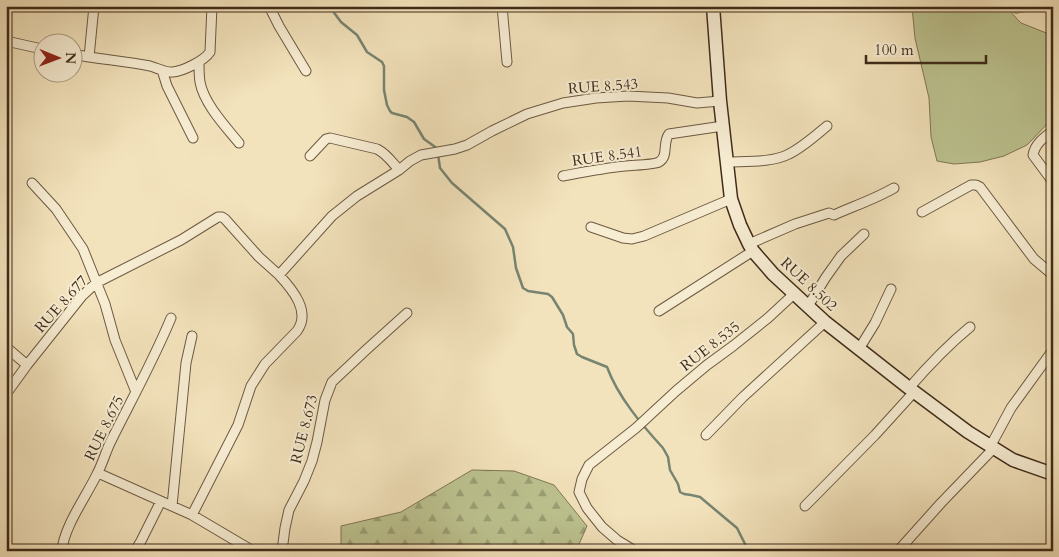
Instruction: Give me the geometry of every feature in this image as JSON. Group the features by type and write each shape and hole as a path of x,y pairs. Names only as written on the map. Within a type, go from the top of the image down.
{"main road":[{"name":"RUE 8.502","path":"713,6 720,101 731,200 751,248 773,274 826,322 911,390 992,448 1013,460 1053,474"}],"street":[{"path":"89,57 94,6"},
{"path":"82,56 152,66 172,72 199,62 210,52 212,6"},
{"path":"269,6 306,71"},
{"path":"502,6 507,62"},
{"path":"1015,6 1016,8 1030,6"},
{"path":"6,41 32,47"},
{"path":"199,62 200,84 207,100 219,119 239,143"},
{"path":"162,70 167,86 194,138"},
{"name":"RUE 8.543","path":"279,276 332,216 357,196 421,155 467,145 527,114 563,103 628,96 697,102 720,101"},
{"name":"RUE 8.541","path":"563,176 624,166 657,163 665,153 666,138 669,134 723,126"},
{"path":"726,162 768,160 788,155 827,126"},
{"path":"1053,131 1040,140 1034,148 1033,155 1053,182"},
{"path":"310,156 326,139 330,138 382,151 398,170"},
{"path":"32,183 56,209 83,249 105,304 114,340 136,392"},
{"path":"922,212 971,185 976,185 980,187 1034,259 1053,275"},
{"path":"659,312 751,248 795,224 829,213 834,216 894,188"},
{"path":"590,227 623,238 632,239 644,236 731,200"},
{"name":"RUE 8.677","path":"6,394 82,296 96,283 181,240 218,217 225,219 279,276"},
{"path":"808,306 841,256 864,234"},
{"path":"192,515 238,426 251,386 265,364 302,325 300,306 295,294 279,276"},
{"path":"859,349 875,323 891,289"},
{"name":"RUE 8.535","path":"634,551 602,527 587,508 579,492 582,479 589,465 640,424 707,364 734,346 795,293"},
{"name":"RUE 8.673","path":"282,551 289,510 312,461 324,400 332,382 407,313"},
{"name":"RUE 8.675","path":"62,551 69,526 98,473 111,441 162,341 171,318"},
{"path":"706,435 743,397 826,322"},
{"path":"805,506 875,435 926,368 970,327"},
{"path":"172,506 186,364 192,336"},
{"path":"6,347 27,365"},
{"path":"898,551 992,448 1011,408 1053,350"},
{"path":"98,473 192,515 253,551"},
{"path":"134,551 161,501"}],"green space":[{"path":"1005,6 1021,23 1053,37 1053,118 1027,145 1004,156 980,162 954,164 937,161 931,137 929,98 915,38 912,7"},
{"path":"472,470 514,471 554,485 587,526 576,551 341,551 341,526 401,512"}],"waterway":[{"path":"329,6 341,22 357,35 367,52 382,62 384,66 384,90 390,111 407,117 414,122 424,139 438,149"},
{"path":"438,154 440,168 452,183 505,229 513,247 516,268 523,288 528,291 548,294 552,297 563,315 567,327 573,334 577,354 607,367 624,400 663,448 680,492 700,497 737,528 750,551"}]}
